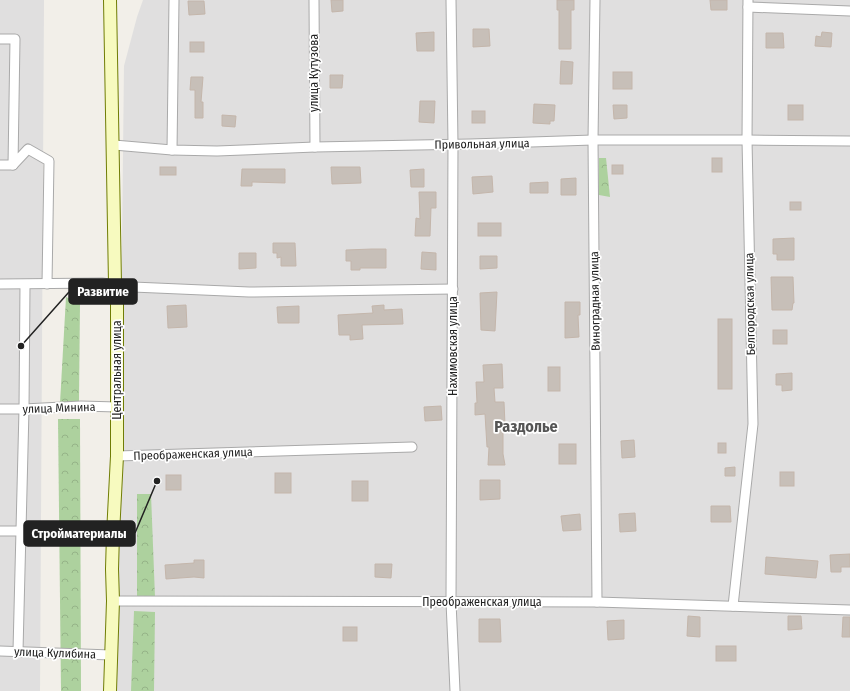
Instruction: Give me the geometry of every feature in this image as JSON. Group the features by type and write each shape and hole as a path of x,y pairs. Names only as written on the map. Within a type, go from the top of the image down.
{"main road":[{"name":"Центральная улица","path":"110,0 114,145 115,284 117,305 117,456 112,555 113,601 110,691"}],"street":[{"path":"172,150 174,0"},
{"name":"улица Кутузова","path":"314,0 314,147"},
{"name":"Нахимовская улица","path":"452,0 454,144 452,602 455,691"},
{"name":"Виноградная улица","path":"595,0 593,140 597,602"},
{"path":"748,4 850,11"},
{"name":"Белгородская улица","path":"733,606 753,424 747,140 748,4"},
{"path":"0,39 15,38 13,165"},
{"name":"Привольная улица","path":"114,145 172,150 217,151 593,140 850,141"},
{"path":"0,165 13,165 28,149 49,161 47,284"},
{"path":"0,284 25,285 102,283 133,287 249,292 453,289"},
{"path":"18,651 24,409 25,285"},
{"name":"улица Минина","path":"0,409 81,406 117,407"},
{"name":"Преображенская улица","path":"117,456 412,447"},
{"path":"0,531 20,531"},
{"name":"Преображенская улица","path":"113,601 597,602 850,610"},
{"name":"улица Кулибина","path":"0,651 111,655"}],"shaded area":[{"path":"0,0 44,0 40,691 0,691"},
{"path":"143,0 850,0 850,691 117,691 124,66"}],"green space":[{"path":"599,158 606,158 610,197 599,195"},
{"path":"66,297 80,303 79,402 60,403"},
{"path":"58,419 80,419 81,691 61,691"},
{"path":"137,494 151,494 155,597 137,597"},
{"path":"134,611 155,612 154,691 131,691"}],"building":[{"path":"331,0 343,0 343,11 332,12"},
{"path":"557,0 574,0 574,10 571,10 571,49 559,49 559,10 557,10"},
{"path":"710,0 727,0 727,10 711,10"},
{"path":"188,1 204,1 205,14 189,15"},
{"path":"473,29 489,29 490,46 473,47"},
{"path":"434,32 434,51 417,51 416,33"},
{"path":"822,32 832,33 831,47 815,46 816,36 821,37"},
{"path":"766,33 783,33 784,48 766,48"},
{"path":"190,42 204,42 204,52 190,52"},
{"path":"561,61 573,62 572,84 560,84"},
{"path":"613,72 632,72 632,89 613,89"},
{"path":"330,75 343,75 342,88 330,88"},
{"path":"191,77 203,77 201,102 203,102 203,118 195,118 195,90 190,90"},
{"path":"420,101 435,101 434,123 419,122"},
{"path":"534,104 555,105 554,121 550,121 550,124 533,123"},
{"path":"613,105 627,105 627,118 614,119"},
{"path":"788,105 803,105 803,120 788,120"},
{"path":"472,111 485,111 485,123 472,123"},
{"path":"222,115 236,116 235,127 222,126"},
{"path":"712,158 722,158 722,172 712,172"},
{"path":"612,165 623,165 623,174 612,174"},
{"path":"160,167 176,167 176,175 160,175"},
{"path":"331,167 360,167 361,183 332,184"},
{"path":"242,169 285,169 285,183 252,182 252,186 241,186"},
{"path":"424,169 424,187 411,187 410,170"},
{"path":"492,176 493,192 473,194 472,177"},
{"path":"576,178 576,195 561,195 561,179"},
{"path":"548,182 548,193 530,193 530,183"},
{"path":"419,192 436,192 436,208 431,208 430,236 415,236 416,218 420,219"},
{"path":"790,202 801,202 801,210 790,210"},
{"path":"478,223 501,223 501,236 478,236"},
{"path":"794,238 794,260 777,260 777,254 773,254 773,239"},
{"path":"273,243 295,243 296,266 281,266 281,257 277,258 277,253 273,253"},
{"path":"386,249 386,268 360,268 360,270 351,270 351,261 346,261 346,250"},
{"path":"422,252 436,253 436,270 421,269"},
{"path":"239,253 256,253 256,268 239,269"},
{"path":"480,256 497,256 497,268 480,269"},
{"path":"771,277 793,277 794,303 792,310 772,310"},
{"path":"497,292 495,331 481,330 480,293"},
{"path":"565,302 580,302 580,315 578,315 579,337 565,338"},
{"path":"186,305 187,327 168,328 167,306"},
{"path":"384,305 384,310 402,309 403,324 362,325 363,339 350,340 350,335 339,335 338,315 373,313 372,306"},
{"path":"299,306 299,323 278,323 277,307"},
{"path":"718,319 732,319 732,389 718,389"},
{"path":"773,330 787,330 787,344 773,344"},
{"path":"502,364 503,388 494,388 495,402 504,402 505,425 503,425 503,454 505,465 488,465 489,447 487,447 485,414 475,415 475,403 477,403 476,382 484,382 483,365"},
{"path":"548,367 560,367 560,391 548,391"},
{"path":"792,373 792,390 782,391 782,385 776,385 776,374"},
{"path":"441,406 442,420 425,421 424,407"},
{"path":"634,440 635,457 622,458 621,441"},
{"path":"718,443 726,443 726,453 718,453"},
{"path":"559,444 576,444 576,464 559,464"},
{"path":"735,467 735,476 725,476 725,468"},
{"path":"780,472 794,472 794,486 780,486"},
{"path":"275,473 291,473 291,493 275,493"},
{"path":"166,475 181,475 181,490 166,490"},
{"path":"480,480 500,480 500,499 480,500"},
{"path":"352,481 368,481 368,501 352,501"},
{"path":"711,506 730,506 731,522 711,522"},
{"path":"635,513 636,531 620,532 619,514"},
{"path":"580,514 581,530 563,531 561,516"},
{"path":"850,554 850,567 841,567 841,572 831,572 830,555"},
{"path":"766,557 818,561 816,578 765,574"},
{"path":"194,560 204,560 204,578 194,577 166,579 165,565 194,563"},
{"path":"375,564 392,564 391,578 375,577"},
{"path":"688,616 700,617 700,637 687,636"},
{"path":"788,616 801,616 802,629 788,630"},
{"path":"843,617 850,617 850,637 842,637"},
{"path":"479,619 500,619 501,642 479,642"},
{"path":"624,620 624,639 608,640 607,621"},
{"path":"343,627 357,627 357,641 343,641"},
{"path":"716,646 736,646 736,661 716,661"}],"place":[{"name":"Развитие","path":"21,346"},
{"name":"Стройматериалы","path":"157,481"}],"district":[{"name":"Раздолье","path":"526,426"}]}
